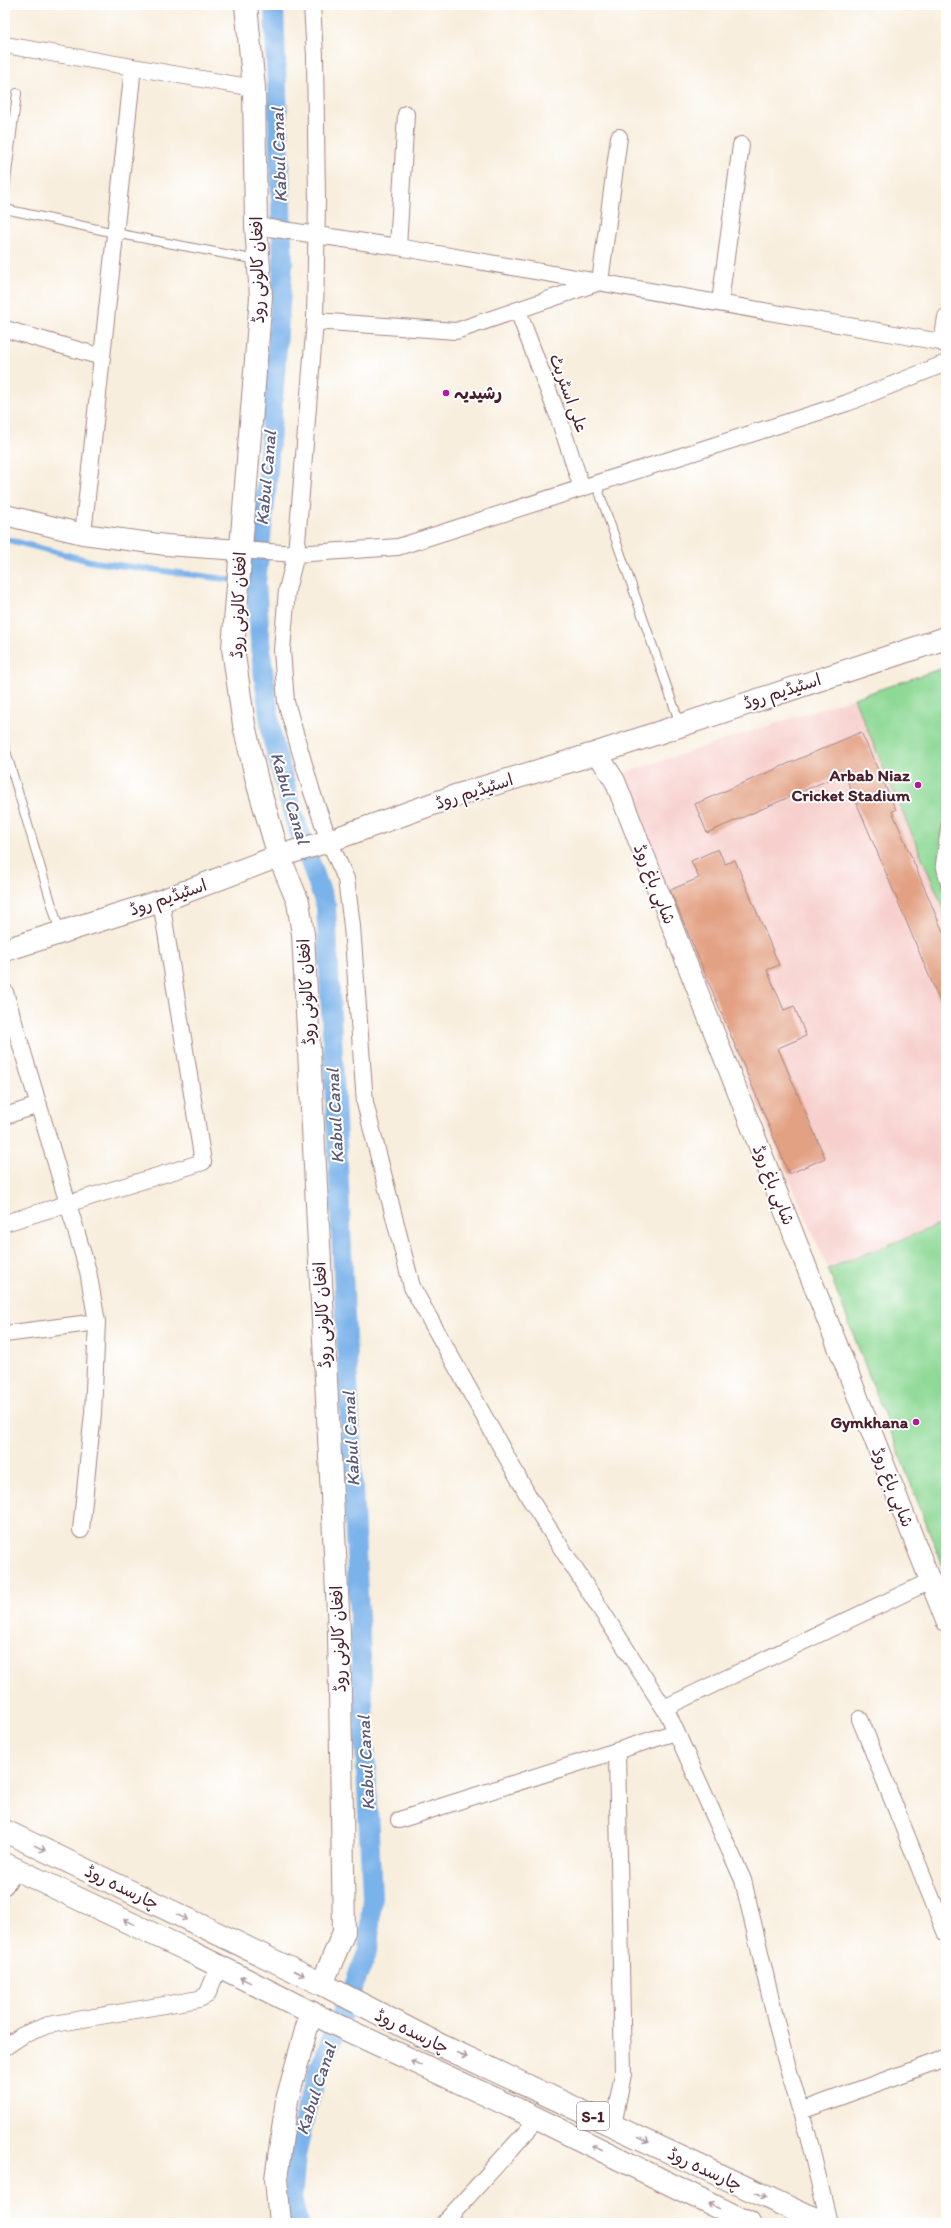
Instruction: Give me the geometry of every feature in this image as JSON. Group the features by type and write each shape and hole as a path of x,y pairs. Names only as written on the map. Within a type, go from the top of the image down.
{"main road":[{"name":"افغان کالونی روڈ","path":"246,5 254,88 258,260 261,296 244,552 236,590 233,648 244,725 258,784 284,856 298,902 303,934 339,1631 344,1932 330,1989"},
{"name":"اسٹیڈیم روڈ","path":"5,950 161,902 284,856 455,796 596,753 680,724 946,638"},
{"name":"چارسدہ روڈ","path":"5,1831 330,1989 442,2046 822,2223"},
{"name":"چارسدہ روڈ","path":"9,1873 187,1950 330,2022 538,2119 749,2223"},
{"path":"280,2223 276,2179 287,2100 311,2012"}],"street":[{"path":"312,5 315,56 312,233 315,321 290,554 282,650 286,702 312,792 329,841 346,879 352,926 365,1103 412,1287 530,1499 664,1708 743,1880 783,2051 829,2223"},
{"path":"5,45 254,88"},
{"path":"83,534 133,67"},
{"path":"398,247 406,114"},
{"path":"600,282 619,136"},
{"path":"720,302 741,145"},
{"path":"258,226 398,247 720,302 944,343 946,317"},
{"path":"315,321 456,331 600,282"},
{"name":"علی اسٹریٹ","path":"518,311 558,416 589,486"},
{"path":"5,330 102,357"},
{"path":"5,515 83,534 166,545 244,552 290,554 398,547 847,403 946,363"},
{"name":"شاہی باغ روڈ","path":"596,753 615,780 946,1621"},
{"path":"5,1223 203,1162 161,902"},
{"path":"5,992 88,1271 97,1322 93,1412 81,1530"},
{"path":"5,1116 39,1105"},
{"path":"5,1334 97,1322"},
{"path":"664,1708 930,1581"},
{"path":"860,1719 946,1934"},
{"path":"399,1820 676,1732"},
{"path":"613,2126 623,2074 618,1751"},
{"path":"5,2047 23,2035 48,2025 199,1999 207,1995 219,1967"},
{"path":"800,2111 946,2058"},
{"path":"444,2223 538,2119"}],"lane":[{"path":"5,189 17,93"},
{"path":"5,209 115,233 258,260"},
{"path":"589,486 680,724"},
{"path":"5,748 61,933"},
{"path":"946,822 940,864 946,888"}],"shaded area":[{"path":"854,698 946,910 946,1222 828,1269 618,775"}],"green space":[{"name":"Arbab Niaz Cricket Stadium","path":"946,667 946,914 854,698"},
{"name":"Gymkhana","path":"946,1222 946,1575 828,1269"}],"building":[{"path":"861,732 896,810 892,811 946,939 946,1016 844,773 707,833 695,804"},
{"path":"718,849 725,864 735,860 779,965 767,970 784,1010 794,1006 806,1036 778,1048 825,1158 789,1174 670,890 699,878 691,861"}],"waterway":[{"name":"Kabul Canal","path":"274,5 283,264 267,483 256,583 261,654 272,737 294,817 326,906 372,1896 368,1951 321,2065 307,2106 296,2156 292,2199 298,2223"},
{"path":"5,539 94,562 256,583"}],"place":[{"name":"رشیدیہ","path":"446,393"},
{"name":"Arbab Niaz Cricket Stadium","path":"918,785"},
{"name":"Gymkhana","path":"916,1422"}]}
